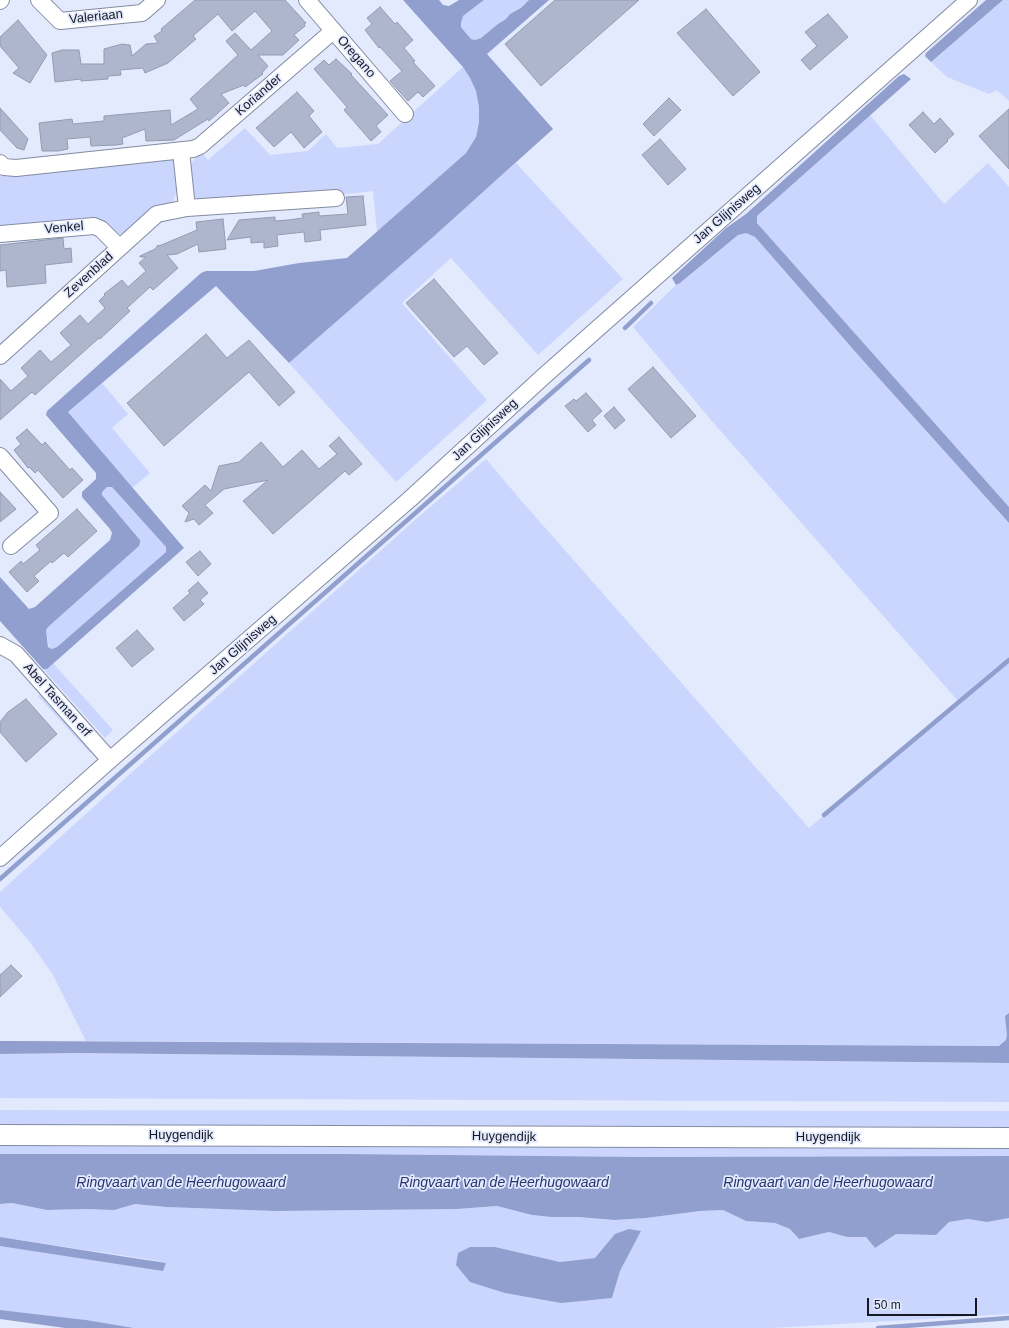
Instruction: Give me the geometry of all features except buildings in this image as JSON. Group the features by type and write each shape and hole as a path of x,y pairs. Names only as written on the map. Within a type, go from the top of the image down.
{"main road":[{"name":"Huygendijk","path":"0,1135 1009,1138"}],"street":[{"name":"Valeriaan","path":"39,0 60,21 142,13 156,0"},
{"name":"Oregano","path":"307,0 405,114"},
{"name":"Jan Glijnisweg","path":"0,858 110,760 410,500 544,376 969,0"},
{"name":"Koriander","path":"0,163 4,166 16,168 193,149 200,146 333,31"},
{"path":"182,151 187,208"},
{"name":"Zevenblad","path":"0,356 157,214 187,208 336,198"},
{"name":"Venkel","path":"0,234 94,226 101,229 120,247"},
{"path":"0,456 50,513 11,546"},
{"name":"Abel Tasman erf","path":"0,645 16,654 110,760"}],"shaded area":[{"path":"484,0 529,0 521,8 510,14 506,19 481,38 475,40 471,39 461,27 463,16"},
{"path":"1003,0 1009,0 1009,101 997,90 989,94 947,77 931,62"},
{"path":"463,67 476,91 479,107 479,122 476,137 466,153 377,232 373,191 339,195 201,203 192,194 190,168 192,162 202,153 208,160 245,128 270,155 308,151 326,134 337,148 378,144"},
{"path":"870,115 944,204 988,163 1009,187 1009,507 757,223 757,216"},
{"path":"177,158 179,187 172,203 157,205 125,233 115,235 102,220 94,217 0,228 0,172"},
{"path":"516,163 623,279 538,355 451,258 402,303 487,400 396,482 289,363"},
{"path":"746,233 755,237 859,356 1009,523 1009,1046 86,1041 53,975 30,942 0,907 0,892 131,773 415,520 486,459 809,828 959,702 711,420 633,327 676,285 738,235"},
{"path":"102,383 128,414 112,428 150,473 132,488 68,412"},
{"path":"107,487 112,487 166,547 166,552 57,647 52,649 49,647 46,630 48,627 139,546 140,540 102,495 102,492"},
{"path":"53,663 113,730 105,738 43,669 47,669"},
{"path":"42,692 94,749 90,753 38,696"},
{"path":"77,1053 1009,1063 1009,1102 0,1098 0,1054"},
{"path":"0,1110 1009,1111 1009,1128 0,1127"},
{"path":"0,1140 1009,1143 1009,1156 645,1157 345,1154 0,1154"},
{"path":"12,1203 47,1210 114,1210 135,1204 166,1207 275,1211 457,1209 497,1206 532,1215 615,1220 723,1210 746,1221 775,1223 790,1229 799,1239 829,1232 847,1237 866,1237 875,1248 896,1234 936,1235 949,1222 968,1219 987,1222 1009,1218 1009,1314 772,1328 134,1328 86,1320 0,1310 0,1246 166,1262 0,1237 0,1204","holes":["641,1231 620,1271 612,1298 470,1247 495,1247 560,1262 595,1258"]}],"water":[{"path":"403,0 439,0 443,5 449,6 459,0 484,0 463,16 461,23 461,27 465,32 471,39 475,40 481,38 506,19 510,14 521,8 529,0 549,0 487,54 553,129 433,237 289,363 216,286 68,412 184,548 47,669 43,669 0,621 0,577 29,609 35,607 110,540 112,533 82,497 82,492 96,479 96,473 46,415 47,411 201,273 206,271 254,271 299,263 347,258 466,153 476,137 479,122 479,107 476,91 463,67","holes":["107,487 112,487 166,547 166,552 57,647 52,649 48,647 46,630 48,627 139,546 140,540 102,495 102,492"]},
{"path":"986,0 1003,0 931,62 925,56 926,53"},
{"path":"904,74 911,79 757,216 757,223 1009,507 1009,523 859,356 755,237 746,233 738,235 680,283 676,285 672,278 726,228 746,214 899,76"},
{"path":"1009,1013 1009,1063 77,1053 0,1054 0,1041 999,1046 1006,1040 1007,1035 1005,1016"},
{"name":"Ringvaart van de Heerhugowaard","path":"0,1154 345,1154 645,1157 1009,1156 1009,1218 987,1222 968,1219 949,1222 936,1235 896,1234 875,1248 866,1237 847,1237 829,1232 799,1239 790,1229 775,1223 746,1221 723,1210 615,1220 532,1215 497,1206 457,1209 275,1211 166,1207 135,1204 114,1210 47,1210 12,1203 0,1204"},
{"path":"629,1229 641,1231 620,1271 612,1298 561,1303 505,1293 470,1282 456,1265 458,1253 470,1247 495,1247 560,1262 595,1258 615,1234"},
{"path":"0,1237 166,1263 163,1271 0,1246"},
{"path":"0,1310 86,1320 134,1328 65,1328 0,1319"}],"waterway":[{"path":"625,328 651,303"},
{"path":"0,879 589,360"},
{"path":"824,815 1009,660"},
{"path":"878,1328 1009,1318"}]}
